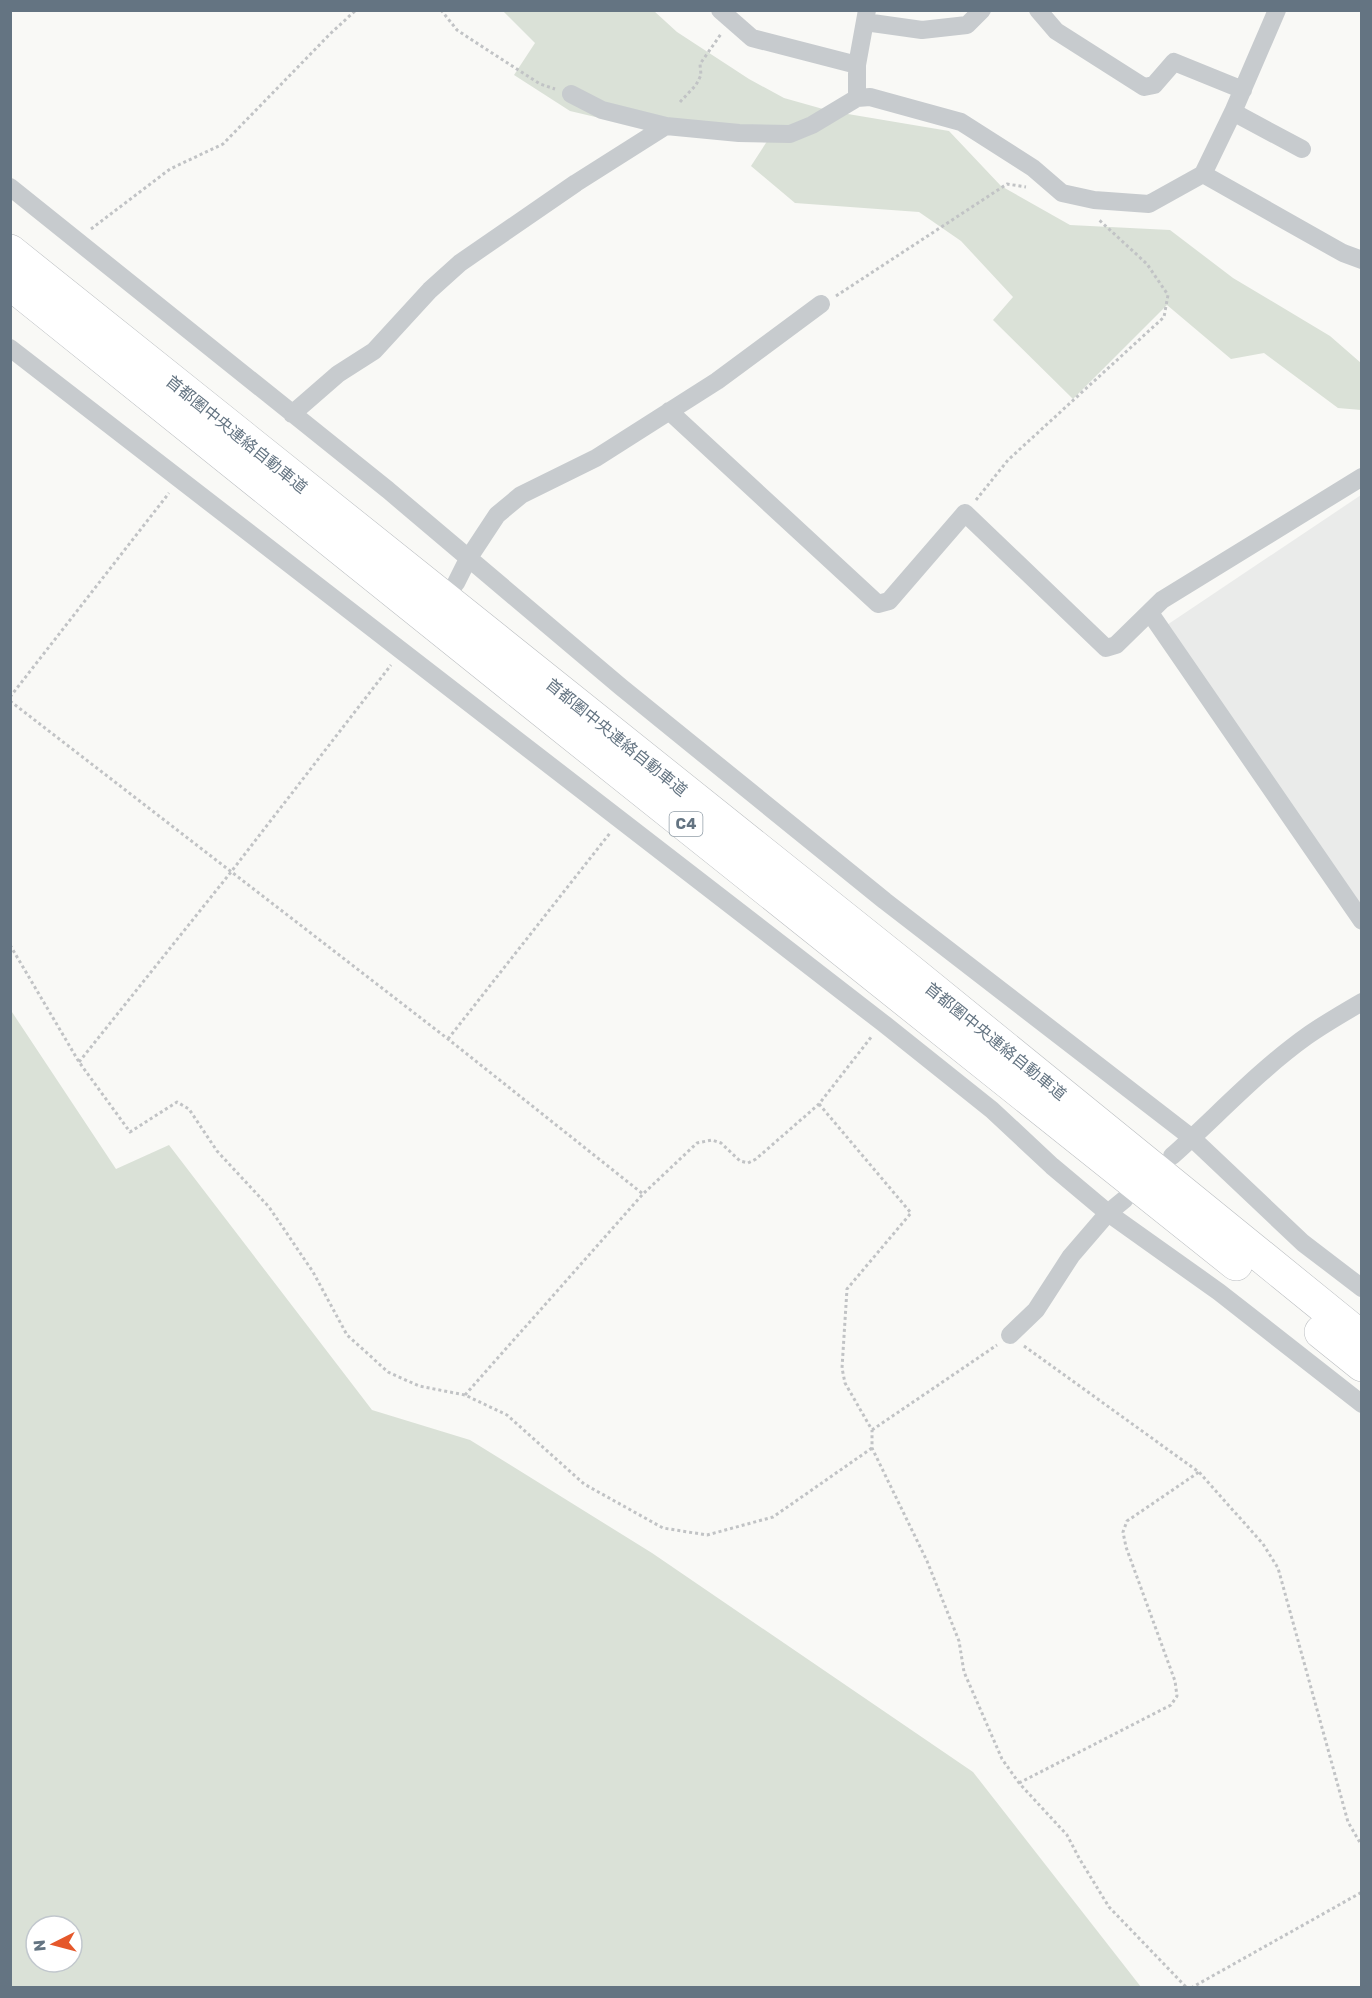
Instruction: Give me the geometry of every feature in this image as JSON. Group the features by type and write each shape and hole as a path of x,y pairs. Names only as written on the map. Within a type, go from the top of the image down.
{"highway":[{"name":"首都圏中央連絡自動車道","path":"10,251 918,978 1362,1338"},
{"name":"首都圏中央連絡自動車道","path":"10,283 1362,1365"},
{"path":"1322,1307 1362,1332"}],"street":[{"path":"857,98 857,65 866,16 922,30 968,25 982,10"},
{"path":"1038,10 1056,31 1144,87 1154,85 1174,62 1243,90"},
{"path":"571,94 602,110 666,126 740,134 790,134 812,125 857,98 870,97 961,122 1033,168 1067,194 1094,200 1149,204 1203,174 1243,90 1277,10"},
{"path":"725,15 752,38 857,65"},
{"path":"1233,112 1302,149"},
{"path":"292,414 338,374 374,351 430,290 460,263 576,183 666,126"},
{"path":"1203,174 1343,253 1362,260"},
{"path":"10,188 78,240 388,490 621,687 885,901 1192,1138 1303,1243 1362,1288"},
{"path":"456,583 468,559 498,515 521,495 596,458 717,381 821,304"},
{"path":"10,348 883,1023 992,1110 1052,1166 1108,1213 1219,1292 1362,1404"},
{"path":"669,411 878,604 889,601 965,513 1106,648 1116,645 1162,600 1362,477"},
{"path":"1150,612 1362,921"},
{"path":"1172,1156 1254,1079 1307,1036 1362,1002"},
{"path":"1010,1335 1036,1310 1071,1257 1108,1213 1125,1199"}],"path":[{"path":"78,240 170,169 223,144 356,10"},
{"path":"441,10 456,30 492,54 540,84 571,94"},
{"path":"680,102 696,85 700,75 700,64 725,15"},
{"path":"821,304 1007,184 1067,194 1147,264 1168,295 1164,317 1008,460 965,513"},
{"path":"180,480 10,699 448,1039 643,1194"},
{"path":"79,1062 231,872 403,650"},
{"path":"448,1039 620,820"},
{"path":"10,945 79,1062 130,1132 177,1102 189,1108 217,1151 269,1207 313,1272 347,1335 388,1372 419,1386 465,1395 507,1415 584,1484 663,1528 707,1535 773,1517 872,1448"},
{"path":"465,1395 643,1194 697,1143 712,1140 721,1143 740,1161 748,1163 756,1159 819,1104 883,1023"},
{"path":"819,1104 911,1213 847,1289 842,1368 845,1383 872,1431 872,1448 927,1560 959,1641 964,1671 1002,1759 1019,1783 1068,1835 1079,1858 1109,1907 1189,1988 1362,1892"},
{"path":"872,1431 1010,1335 1199,1472 1263,1544 1278,1568 1348,1822 1362,1846"},
{"path":"1019,1783 1171,1705 1177,1696 1175,1681 1126,1547 1123,1532 1127,1521 1199,1472"}],"shaded area":[{"path":"503,11 654,11 677,32 749,79 784,98 830,111 949,131 1001,186 1070,225 1170,230 1233,278 1330,336 1361,363 1361,410 1338,408 1264,353 1231,359 1167,305 1073,399 993,320 1013,297 961,241 919,212 795,203 751,166 775,129 672,135 570,111 514,75 535,43"},
{"path":"1361,495 1361,907 1155,633"},
{"path":"10,1009 116,1169 169,1145 372,1410 470,1440 652,1553 973,1772 1141,1987 11,1987"}]}
